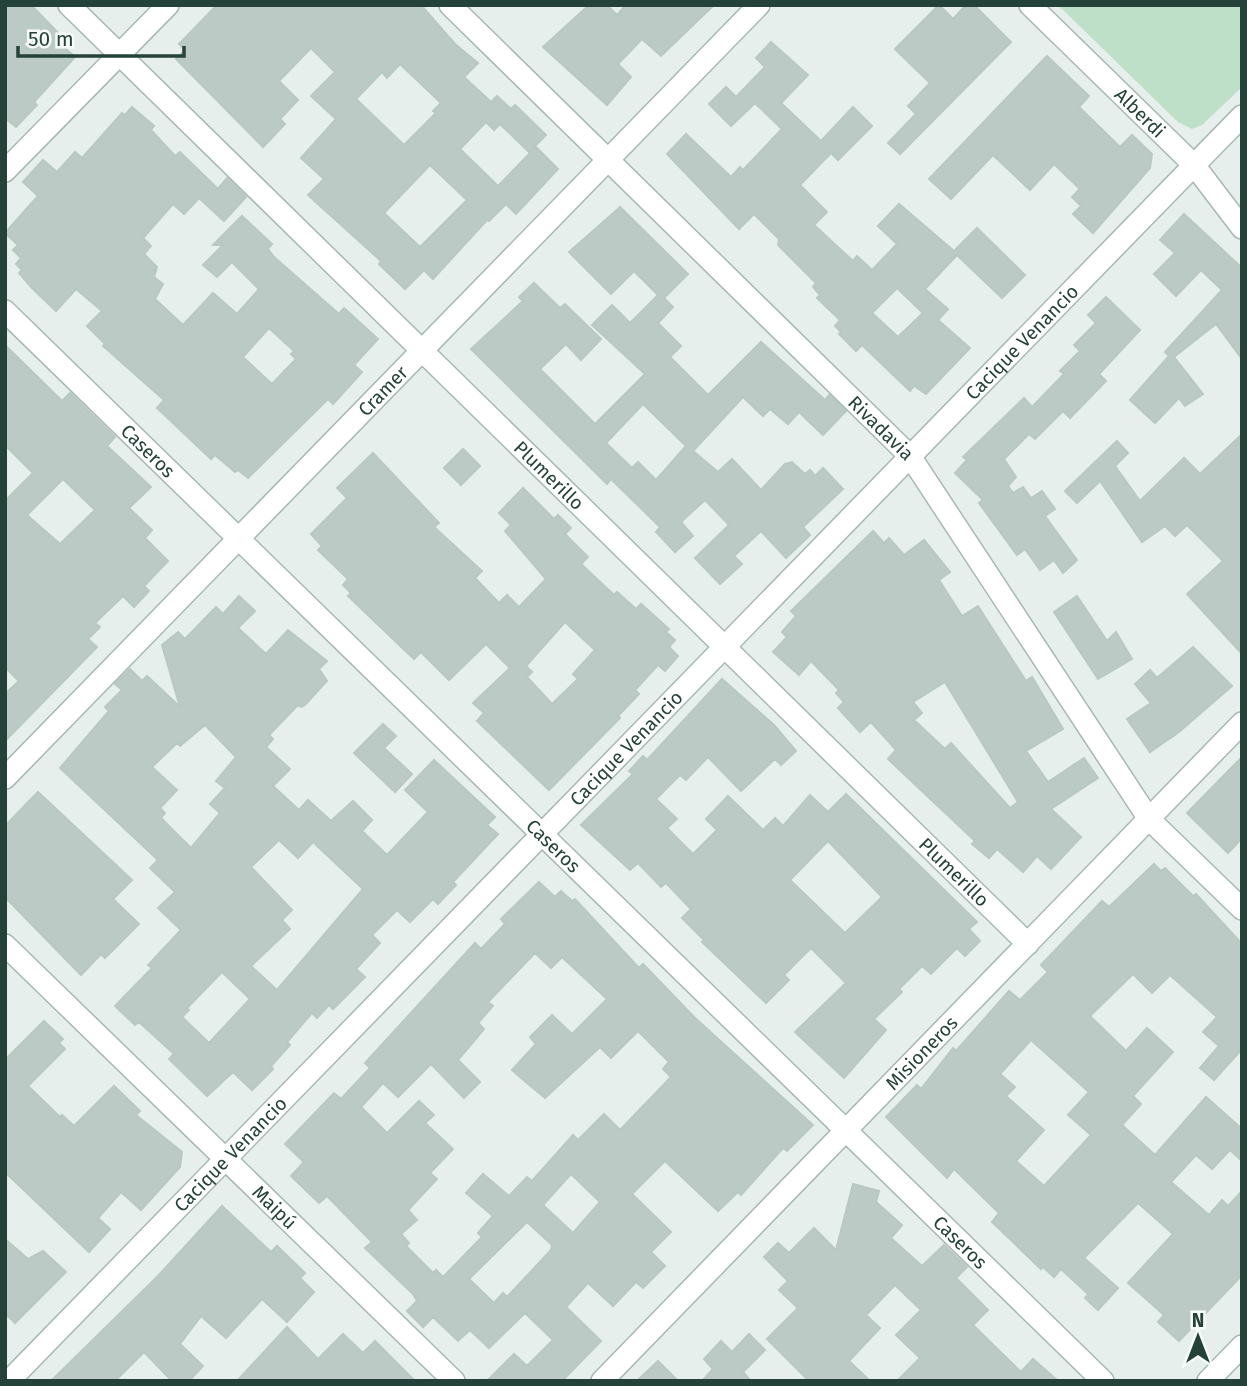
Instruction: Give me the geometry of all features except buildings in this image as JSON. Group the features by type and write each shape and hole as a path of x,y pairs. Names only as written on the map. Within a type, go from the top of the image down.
{"street":[{"name":"Plumerillo","path":"69,5 1028,944"},
{"path":"5,171 168,5"},
{"name":"Rivadavia","path":"450,5 911,456 1149,819 1242,909"},
{"name":"Cramer","path":"5,778 759,5"},
{"name":"Alberdi","path":"1030,5 1194,165 1242,228"},
{"name":"Cacique Venancio","path":"9,1381 1242,116"},
{"name":"Caseros","path":"5,311 1103,1381"},
{"name":"Misioneros","path":"602,1381 1242,723"},
{"name":"Maipú","path":"5,944 454,1381"},
{"path":"1208,1381 1242,1346"}],"green space":[{"path":"1058,5 1242,5 1242,87 1202,125 1192,129 1178,122"}]}
